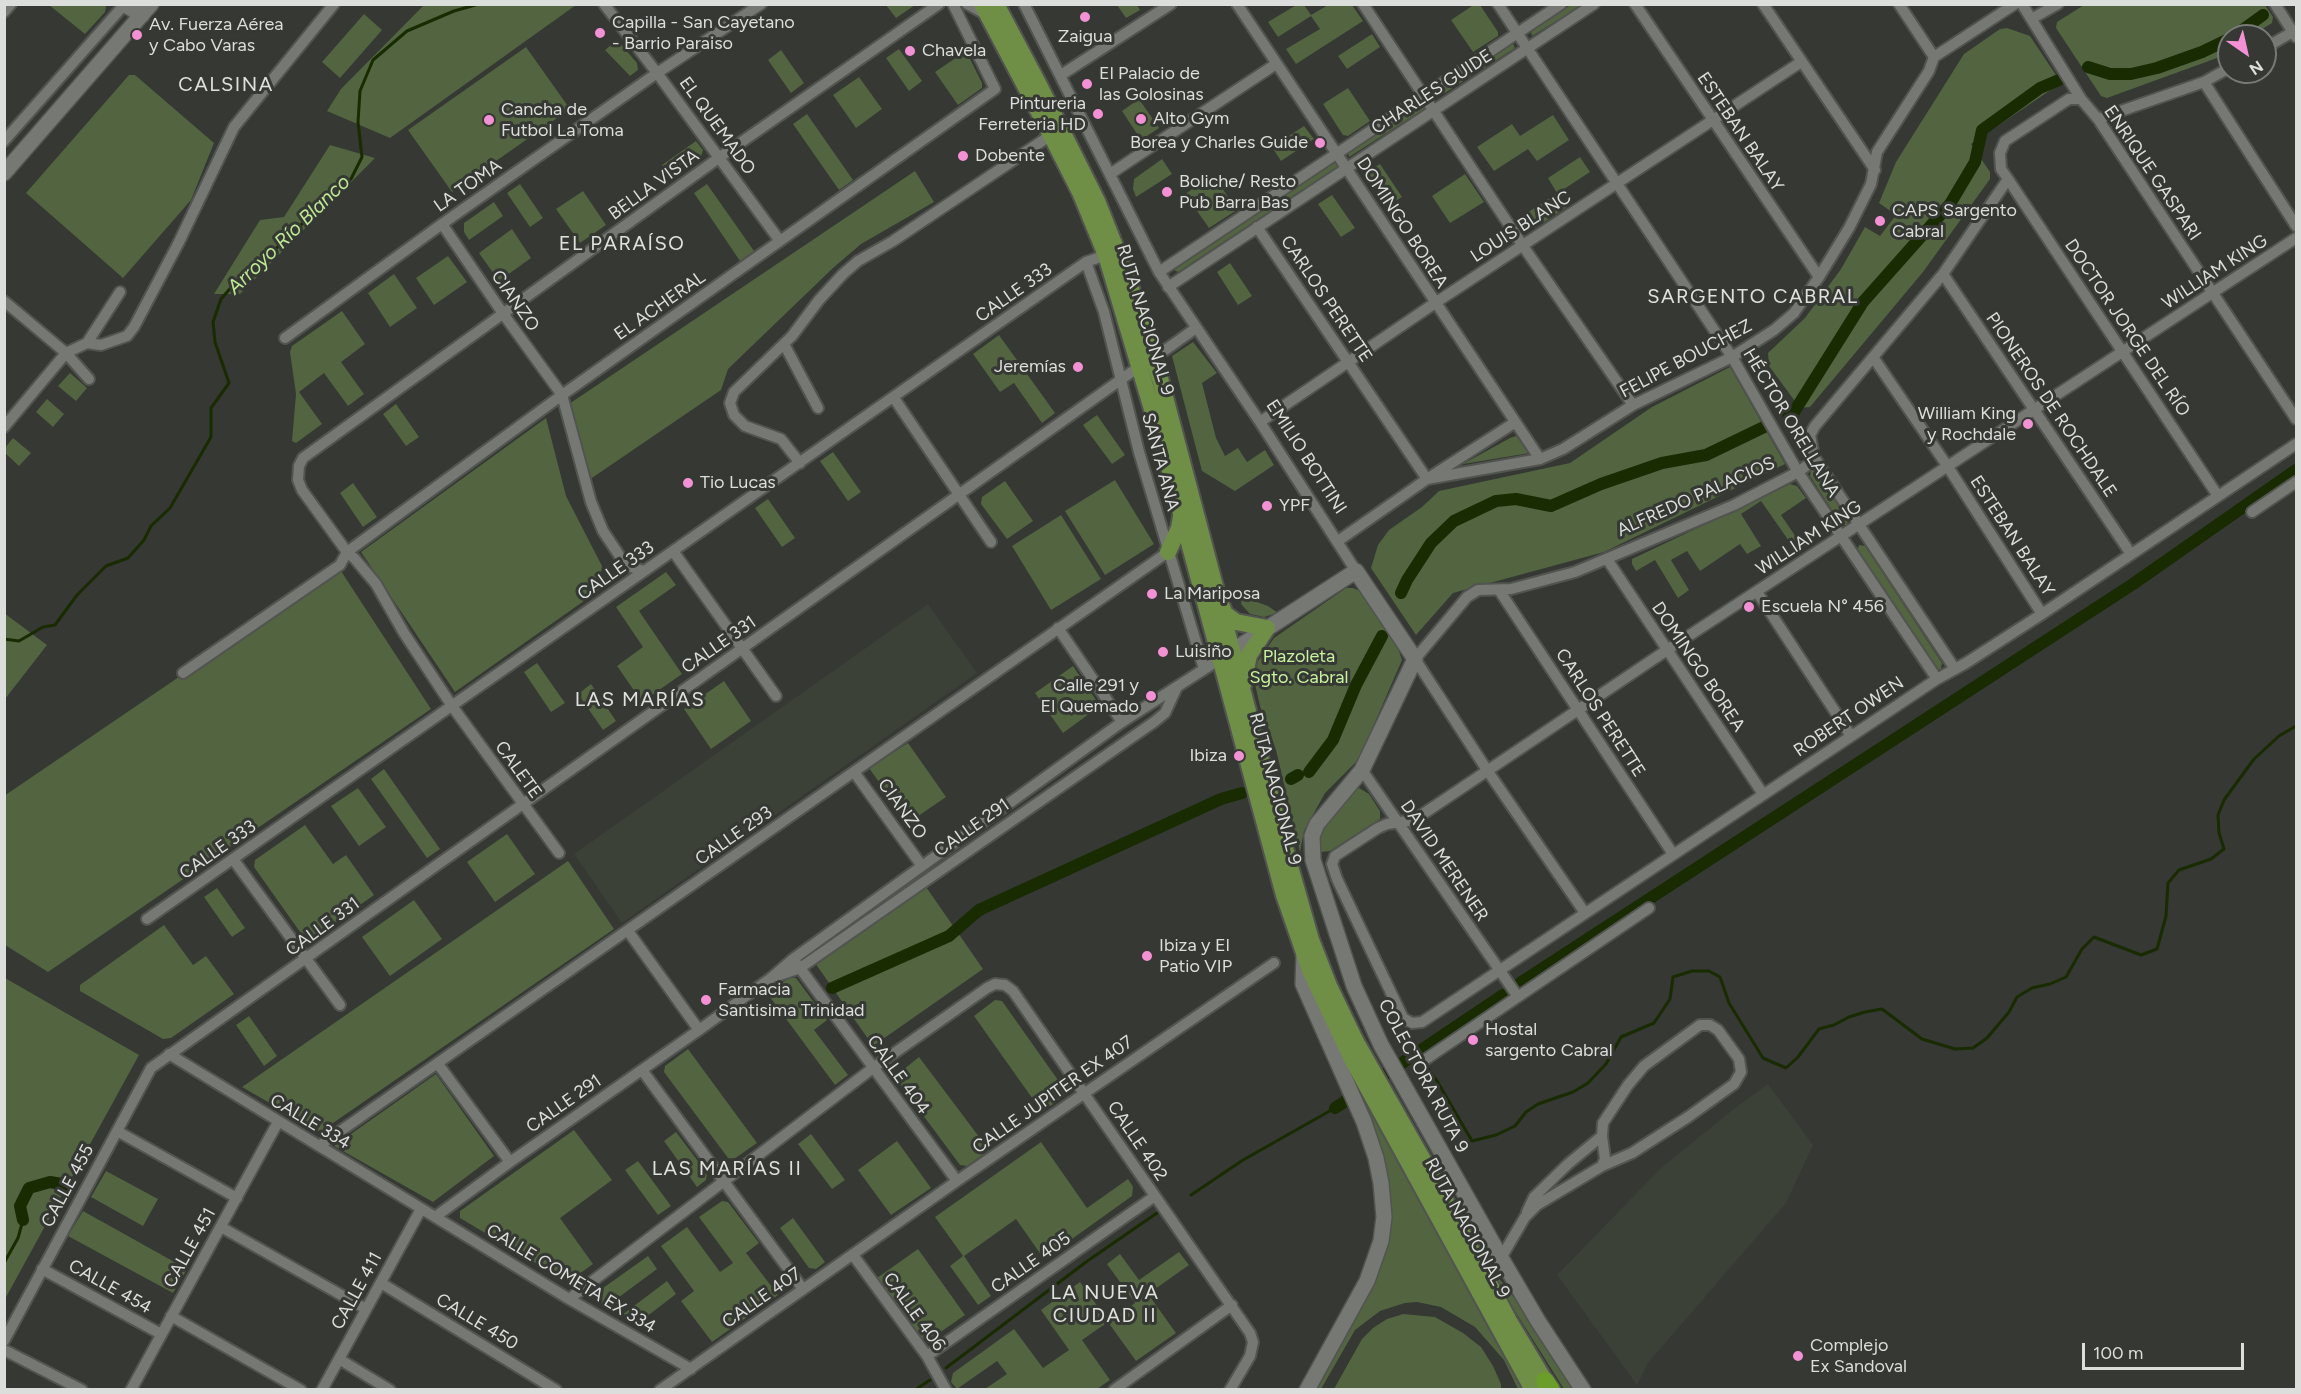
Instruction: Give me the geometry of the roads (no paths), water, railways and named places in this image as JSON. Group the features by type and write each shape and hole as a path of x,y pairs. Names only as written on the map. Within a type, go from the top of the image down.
{"main road":[{"name":"RUTA NACIONAL 9","path":"989,9 1080,192 1147,362 1181,516 1225,655 1281,884 1304,954 1325,1005 1353,1061 1545,1387"},
{"name":"RUTA NACIONAL 9","path":"989,9 1040,85 1106,220 1220,604 1225,655 1242,694 1311,940 1339,1007 1545,1387"},
{"path":"1168,552 1179,528 1181,516"},
{"path":"1220,604 1226,614 1236,622 1267,628 1246,662 1242,694"}],"street":[{"path":"4,12 11,4"},
{"path":"87,343 101,345 114,341 127,336 134,327 179,242 234,127 334,4"},
{"name":"EL QUEMADO","path":"604,4 720,157 780,241"},
{"name":"LA TOMA","path":"285,338 745,9 761,4"},
{"name":"BELLA VISTA","path":"347,552 302,490 298,480 299,466 303,458 720,157 939,4"},
{"name":"EL ACHERAL","path":"183,673 340,565 347,552 562,395 995,89 953,4"},
{"path":"967,4 989,9"},
{"name":"EMILIO BOTTINI","path":"1024,4 1159,272 1260,422 1487,770 1585,913"},
{"path":"1061,75 1171,4"},
{"name":"DOMINGO BOREA","path":"1237,4 1540,459"},
{"path":"1363,4 1523,246 1634,405"},
{"name":"HÉCTOR ORELLANA","path":"1498,4 1732,357 1798,472 1937,679"},
{"name":"CHARLES GUIDE","path":"1159,272 1562,4"},
{"name":"CHARLES GUIDE","path":"1168,286 1594,4"},
{"name":"ESTEBAN BALAY","path":"1635,4 1819,277"},
{"path":"1763,4 1875,170"},
{"path":"1899,4 1934,57 2015,4"},
{"name":"ENRIQUE GASPARI","path":"2022,4 2033,18 2081,99 2098,119 2296,419"},
{"path":"2033,18 2058,4"},
{"path":"2275,4 2295,33 2277,42"},
{"path":"4,141 124,5 146,10 4,173"},
{"name":"FELIPE BOUCHEZ","path":"1338,542 1427,479 1540,459 1563,449 1634,405 1732,357 1774,330 1794,313 1849,228 1871,184 1877,152 1929,71 1934,57"},
{"name":"LOUIS BLANC","path":"1260,422 1435,303 1801,62"},
{"path":"1110,174 1276,64"},
{"path":"2098,119 2204,82 2217,75"},
{"path":"2204,82 2296,226"},
{"path":"1814,457 1810,435 1944,274 2008,179 2001,169 2000,153 2005,141 2070,99 2081,99"},
{"path":"800,463 781,439 745,426 734,415 730,403 734,392 784,344 830,289 858,261 893,241 1051,135"},
{"name":"DOCTOR JORGE DEL RÍO","path":"2008,179 2218,496"},
{"name":"CIANZO","path":"442,224 562,395"},
{"name":"CARLOS PERETTE","path":"1257,226 1427,479"},
{"name":"WILLIAM KING","path":"1422,1022 1412,1023 1403,1018 1337,879 1332,864 1335,856 1378,828 1397,821 1414,820 1667,650 2296,238"},
{"name":"CALLE 333","path":"147,919 1086,262 1106,255"},
{"name":"SANTA ANA","path":"1086,262 1104,312 1168,552 1204,669"},
{"name":"PIONEROS DE ROCHDALE","path":"1944,274 2131,554"},
{"path":"4,427 66,353 87,343 120,292"},
{"path":"4,301 66,353 89,379"},
{"name":"CALLE 331","path":"169,1054 1196,328"},
{"path":"784,344 818,408"},
{"name":"ESTEBAN BALAY","path":"1873,357 1948,467 2042,614"},
{"path":"562,395 591,502 603,531 623,561 631,567 644,571"},
{"path":"894,398 991,542"},
{"path":"1427,479 1515,423"},
{"name":"ROBERT OWEN","path":"1422,1022 1762,794 1937,679 2042,614 2296,444"},
{"name":"HÉCTOR ORELLANA","path":"1814,457 1955,669"},
{"name":"ALFREDO PALACIOS","path":"1362,770 1415,659 1467,597 1478,590 1499,590 1556,578 1607,559 1734,505 1798,472 1814,457"},
{"path":"2252,512 2296,482"},
{"path":"673,551 776,696"},
{"name":"CALETE","path":"347,552 376,584 404,633 452,706 559,853"},
{"name":"CALLE 293","path":"319,1146 1168,552"},
{"name":"DOMINGO BOREA","path":"1607,559 1762,794"},
{"path":"623,561 624,585"},
{"path":"1225,655 1356,571"},
{"name":"CARLOS PERETTE","path":"1499,590 1673,854"},
{"path":"1757,592 1851,736"},
{"path":"1058,628 1122,722"},
{"name":"CALLE 291","path":"435,1217 699,1030 771,978 793,958 1122,722 1225,655"},
{"name":"CALLE 291","path":"771,978 800,968 1154,722 1165,713 1177,687"},
{"name":"DAVID MERENER","path":"1362,770 1518,997"},
{"name":"COLECTORA RUTA 9","path":"1362,770 1320,818 1312,836 1316,874 1354,987 1381,1046 1501,1258 1538,1321 1583,1389"},
{"name":"CIANZO","path":"854,772 922,866"},
{"path":"233,859 340,1005"},
{"path":"1426,1059 1649,908"},
{"path":"628,931 699,1030"},
{"path":"1304,954 1304,984 1364,1122 1376,1158 1382,1182 1384,1217 1381,1241 1367,1281 1307,1389"},
{"name":"CALLE 404","path":"793,958 957,1181"},
{"name":"CALLE JUPITER EX 407","path":"853,1255 1274,963"},
{"name":"CALLE 402","path":"873,1068 987,988 995,984 1005,985 1013,991 1250,1333 1253,1342 1250,1356 1230,1389"},
{"path":"1525,1217 1537,1205 1558,1191 1602,1166 1632,1153 1734,1084 1741,1072 1739,1059 1718,1030 1710,1025 1700,1025 1644,1066 1628,1085 1603,1123 1605,1159 1602,1166"},
{"name":"CALLE 334","path":"169,1054 435,1217"},
{"name":"CALLE 455","path":"4,1341 152,1068 169,1054"},
{"path":"438,1064 510,1162"},
{"path":"569,1299 873,1068"},
{"path":"642,1070 803,1289"},
{"name":"CALLE 451","path":"131,1389 278,1122"},
{"path":"117,1131 237,1198"},
{"path":"1501,1258 1534,1197 1568,1164 1602,1136"},
{"name":"CALLE 405","path":"927,1356 1155,1196"},
{"name":"CALLE 411","path":"322,1389 421,1209"},
{"name":"CALLE COMETA EX 334","path":"435,1217 569,1299 691,1369"},
{"path":"221,1227 366,1309"},
{"name":"CALLE 407","path":"691,1369 853,1255"},
{"name":"CALLE 406","path":"853,1255 927,1356 946,1389"},
{"name":"CALLE 454","path":"42,1269 161,1334"},
{"name":"CALLE 450","path":"381,1283 556,1389"},
{"path":"1114,1389 1232,1305"},
{"path":"171,1316 301,1389"},
{"path":"4,1350 82,1389"},
{"path":"339,1359 390,1389"},
{"path":"660,1389 691,1369"}],"waterway":[{"name":"Arroyo Río Blanco","path":"4,639 19,641 43,627 55,625 77,595 106,566 128,558 144,540 151,526 170,508 211,437 211,408 229,383 215,342 213,322 221,299 235,283 249,274 301,225 333,190 351,179 362,157 358,122 360,91 373,60 407,31 454,11 479,4"},
{"path":"2251,24 2263,15"},
{"path":"2088,67 2110,74 2131,74 2157,68 2217,45"},
{"path":"1788,415 1794,412 1863,302 1950,204 1975,162 1982,130 2040,88 2059,80"},
{"path":"1401,593 1431,543 1454,521 1496,501 1516,499 1551,506 1601,484 1662,463 1706,455 1764,427"},
{"path":"1520,983 2133,584 2296,470"},
{"path":"1309,772 1333,740 1356,685 1382,636"},
{"path":"1417,1053 1437,1081 1472,1141 1496,1135 1515,1126 1526,1112 1538,1104 1573,1092 1588,1083 1606,1064 1621,1037 1654,1023 1670,999 1673,977 1692,971 1709,971 1720,977 1729,1003 1763,1058 1786,1068 1798,1057 1819,1029 1834,1025 1849,1017 1882,1009 1922,1039 1955,1049 1973,1048 1987,1038 2009,1012 2017,997 2032,988 2066,977 2082,949 2094,937 2141,955 2157,949 2166,916 2168,883 2179,870 2211,859 2224,849 2219,833 2218,815 2224,800 2254,759 2279,736 2296,726"},
{"path":"1291,779 1298,775"},
{"path":"832,988 949,936 979,910 1221,799 1242,793"},
{"path":"1335,1108 1503,995"},
{"path":"1191,1195 1243,1160 1335,1108"},
{"path":"23,1220 20,1206 29,1188 50,1182 68,1185"},
{"path":"946,1368 1086,1262 1157,1213"},
{"path":"4,1263 18,1238 23,1220"},
{"path":"915,1390 930,1380"}],"place":[{"name":"Zaigua","path":"1085,17"},
{"name":"Capilla - San Cayetano - Barrio Paraiso","path":"600,33"},
{"name":"Av. Fuerza Aérea y Cabo Varas","path":"137,35"},
{"name":"Chavela","path":"910,51"},
{"name":"El Palacio de las Golosinas","path":"1087,84"},
{"name":"Pintureria Ferreteria HD","path":"1098,114"},
{"name":"Alto Gym","path":"1141,119"},
{"name":"Cancha de Futbol La Toma","path":"489,120"},
{"name":"Borea y Charles Guide","path":"1320,143"},
{"name":"Dobente","path":"963,156"},
{"name":"Boliche/ Resto Pub Barra Bas","path":"1167,192"},
{"name":"CAPS Sargento Cabral","path":"1880,221"},
{"name":"Jeremías","path":"1078,367"},
{"name":"William King y Rochdale","path":"2028,424"},
{"name":"Tio Lucas","path":"688,483"},
{"name":"YPF","path":"1267,506"},
{"name":"La Mariposa","path":"1152,594"},
{"name":"Escuela N° 456","path":"1749,607"},
{"name":"Luisiño","path":"1163,652"},
{"name":"Calle 291 y El Quemado","path":"1151,696"},
{"name":"Ibiza","path":"1239,756"},
{"name":"Ibiza y El Patio VIP","path":"1147,956"},
{"name":"Farmacia Santisima Trinidad","path":"706,1000"},
{"name":"Hostal sargento Cabral","path":"1473,1040"},
{"name":"Complejo Ex Sandoval","path":"1798,1356"}],"district":[{"name":"CALSINA","path":"226,85"},
{"name":"EL PARAÍSO","path":"622,244"},
{"name":"SARGENTO CABRAL","path":"1753,297"},
{"name":"LAS MARÍAS","path":"640,700"},
{"name":"LAS MARÍAS II","path":"727,1169"},
{"name":"LA NUEVA CIUDAD II","path":"1105,1304"}],"park label":[{"name":"Plazoleta Sgto. Cabral","path":"1299,667"}]}
